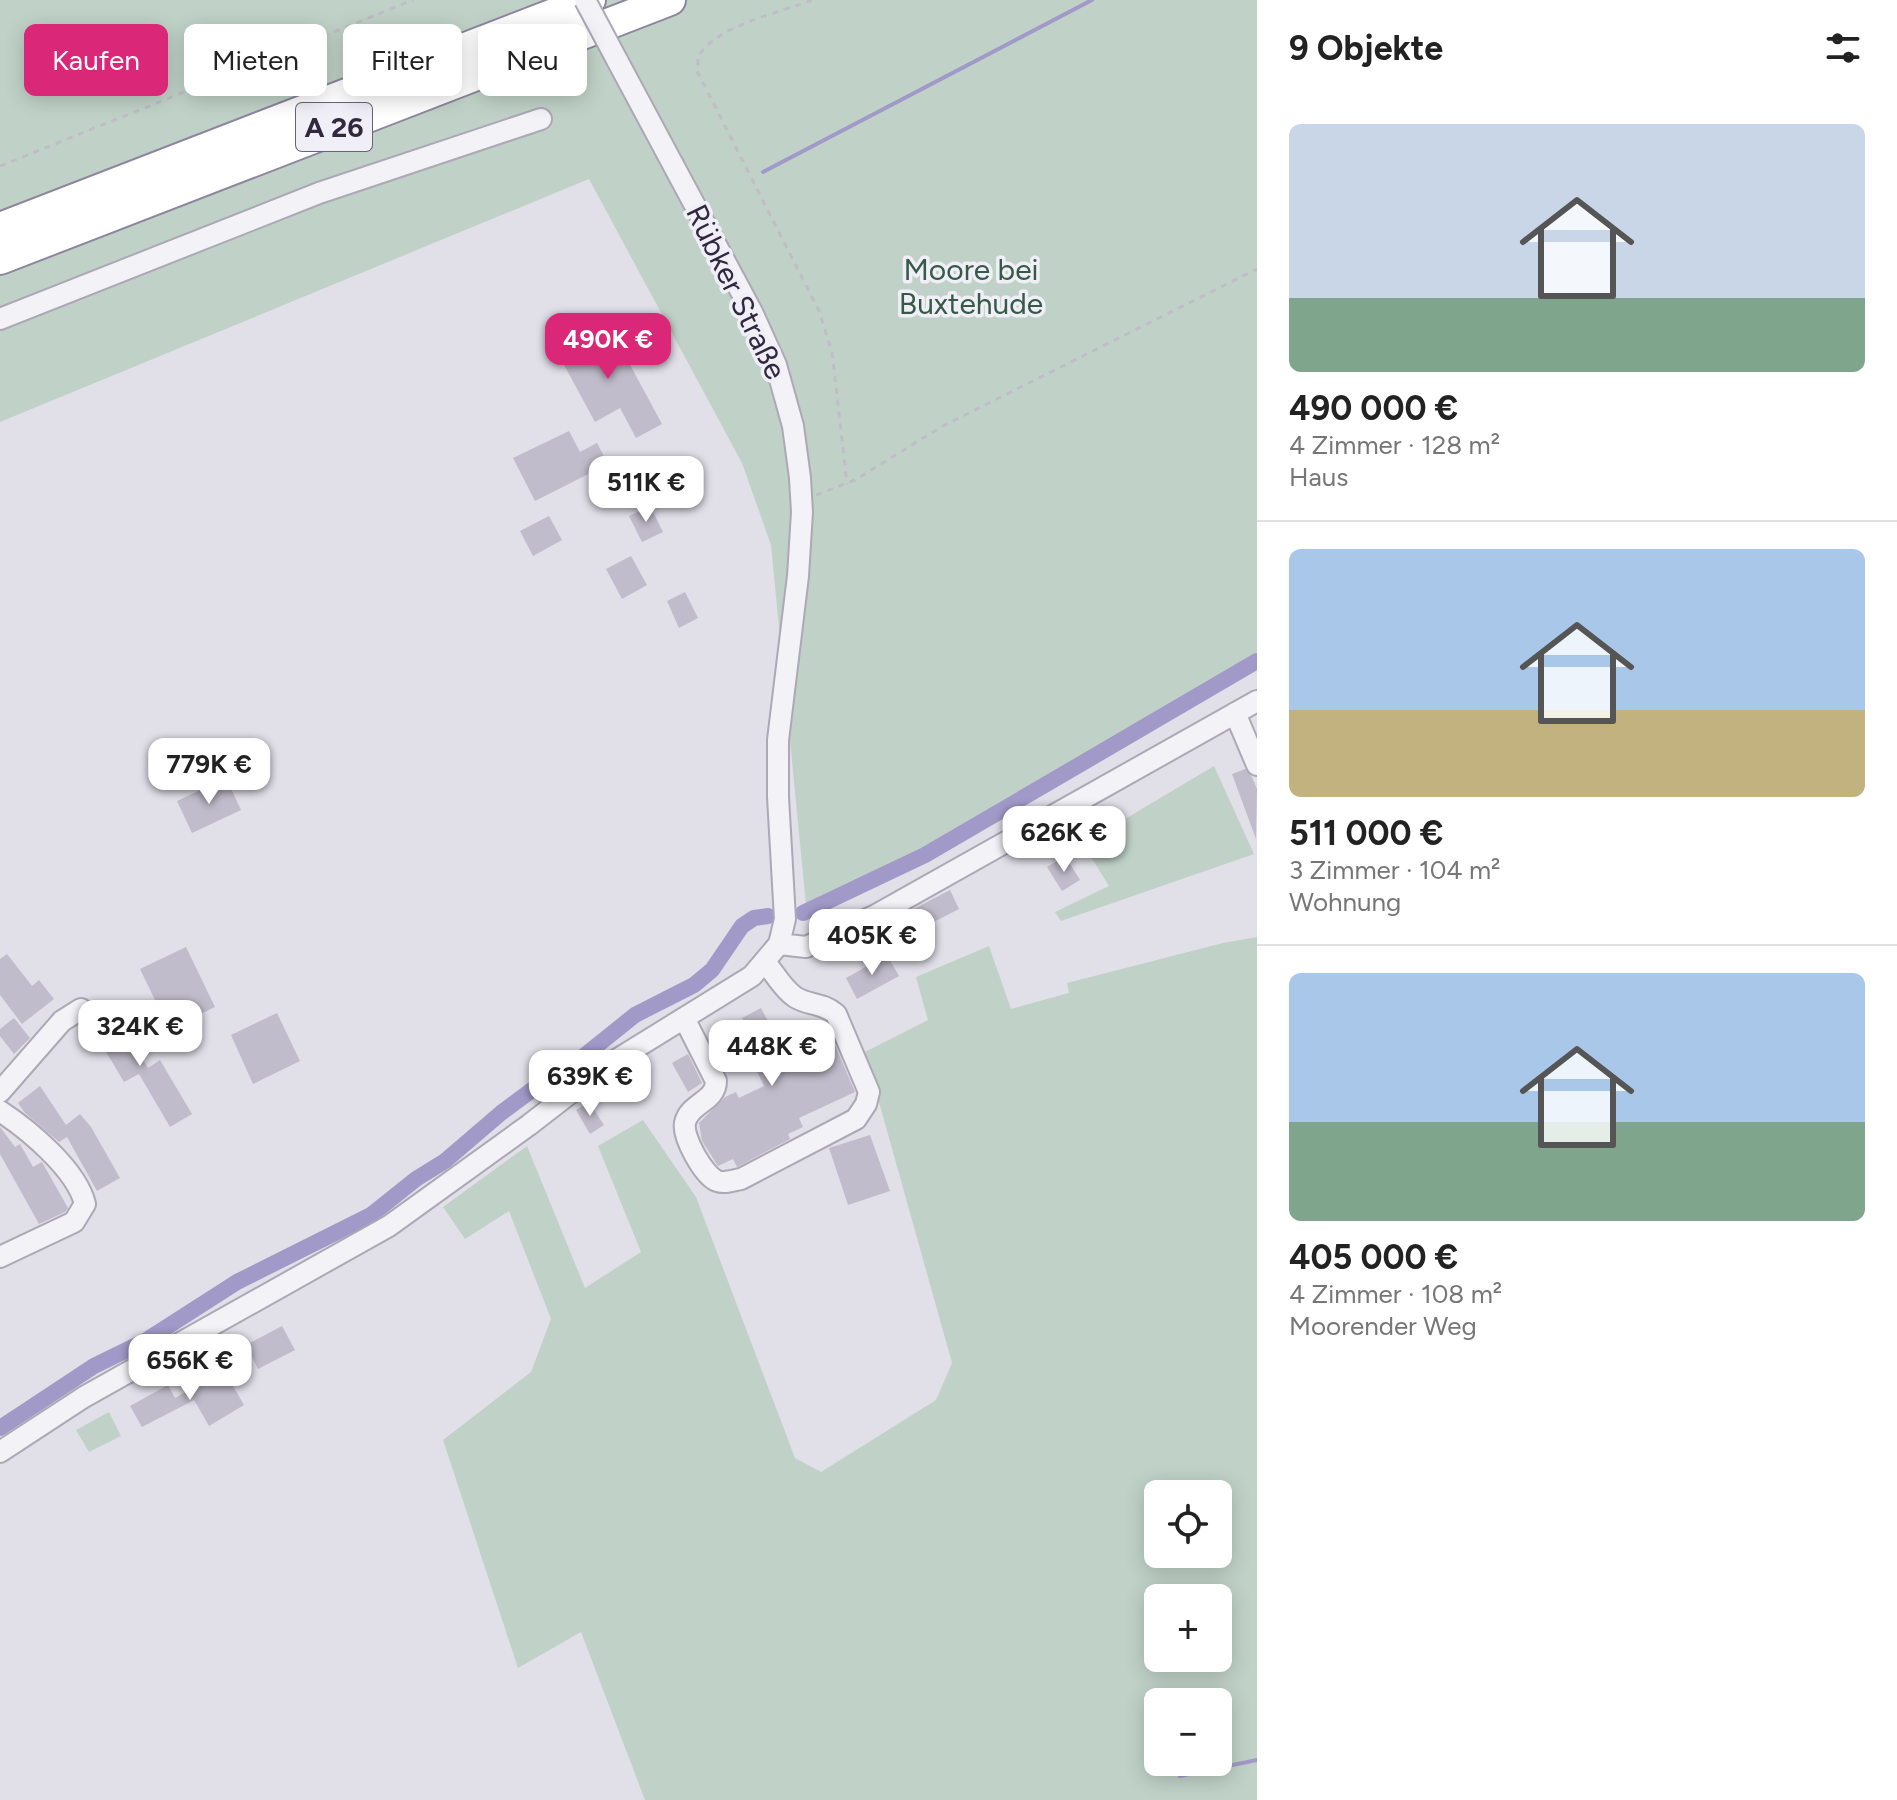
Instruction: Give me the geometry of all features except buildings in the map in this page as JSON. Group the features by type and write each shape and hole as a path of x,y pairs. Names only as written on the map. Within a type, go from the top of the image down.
{"highway":[{"name":"A 26","path":"0,228 588,0"},
{"name":"A 26","path":"0,259 295,142 670,0"}],"street":[{"name":"Rübker Straße","path":"588,0 752,312 776,365 793,426 801,497 798,576 778,740 785,919 779,944"},
{"path":"0,319 319,193 541,119"},
{"path":"0,1452 84,1397 389,1226 600,1070 752,976 779,944 806,947 876,915 1257,701"},
{"path":"1235,713 1257,765"},
{"path":"684,1018 716,1081 716,1090 693,1108 685,1122 685,1135 704,1169 714,1180 725,1182 741,1179 856,1119 866,1104 869,1092 836,1014 827,1006 797,999 766,963"},
{"path":"0,1092 62,1021 81,1009"},
{"path":"0,1111 35,1137 59,1162 83,1193 85,1204 74,1222 0,1257"}],"path":[{"path":"0,166 413,0"},
{"path":"812,0 735,28 712,41 698,58 697,71 819,311 832,352 847,484"},
{"path":"801,497 847,484 943,426 1257,269"}],"green space":[{"name":"Moore bei Buxtehude","path":"0,0 1257,0 1257,668 1181,706 966,840 807,915 771,545 742,463 589,179 0,422"},
{"path":"1214,766 1254,854 1061,921 1055,912 1109,886 1083,844"},
{"path":"1257,937 1257,1800 645,1800 581,1632 518,1668 443,1440 531,1372 551,1319 509,1211 465,1239 443,1207 527,1146 585,1288 641,1252 598,1146 643,1120 696,1197 795,1458 821,1472 936,1400 952,1363 865,1052 928,1020 916,977 989,946 1011,1009 1069,993 1067,983"},
{"path":"109,1412 121,1436 89,1452 76,1430"}],"waterway":[{"path":"763,172 1092,0"},
{"path":"803,913 925,855 1257,661"},
{"path":"0,1428 94,1366 145,1341 237,1282 371,1215 416,1179 445,1161 501,1113 569,1068 635,1015 694,985 712,970 742,926 754,918 768,916"},
{"path":"1232,1765 1257,1760"}]}
